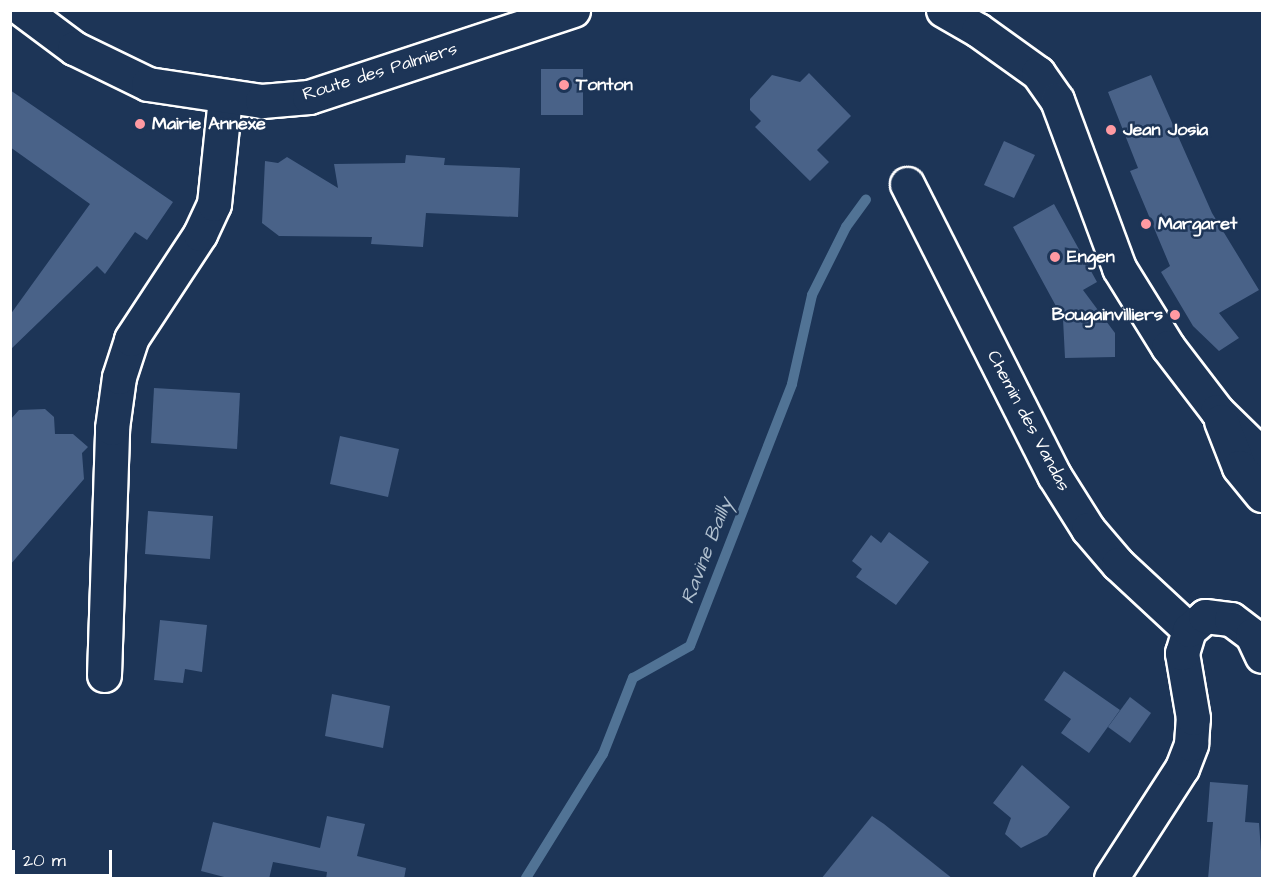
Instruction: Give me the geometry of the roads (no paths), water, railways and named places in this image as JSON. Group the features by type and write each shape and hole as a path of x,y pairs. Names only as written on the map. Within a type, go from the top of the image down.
{"street":[{"name":"Route des Palmiers","path":"22,10 74,48 148,84 262,101 309,97 573,10"},
{"path":"943,10 978,30 1038,74 1057,100 1119,268 1168,347 1217,411 1263,455"},
{"path":"104,675 112,428 119,377 131,339 200,234 214,204 225,97"},
{"name":"Chemin des Vandas","path":"907,184 1054,475 1088,529 1118,564 1189,630"},
{"path":"1217,411 1239,467 1263,495"},
{"path":"1111,879 1182,768 1191,744 1193,718 1182,653 1189,630 1205,616 1231,619 1252,635 1263,656"}],"waterway":[{"name":"Ravine Bailly","path":"526,878 603,754 633,678 690,646 792,384 812,295 846,227 866,199"}],"place":[{"name":"Tonton","path":"564,85"},
{"name":"Mairie Annexe","path":"140,124"},
{"name":"Jean Josia","path":"1111,130"},
{"name":"Margaret","path":"1146,224"},
{"name":"Engen","path":"1055,257"},
{"name":"Bougainvilliers","path":"1175,315"}]}
